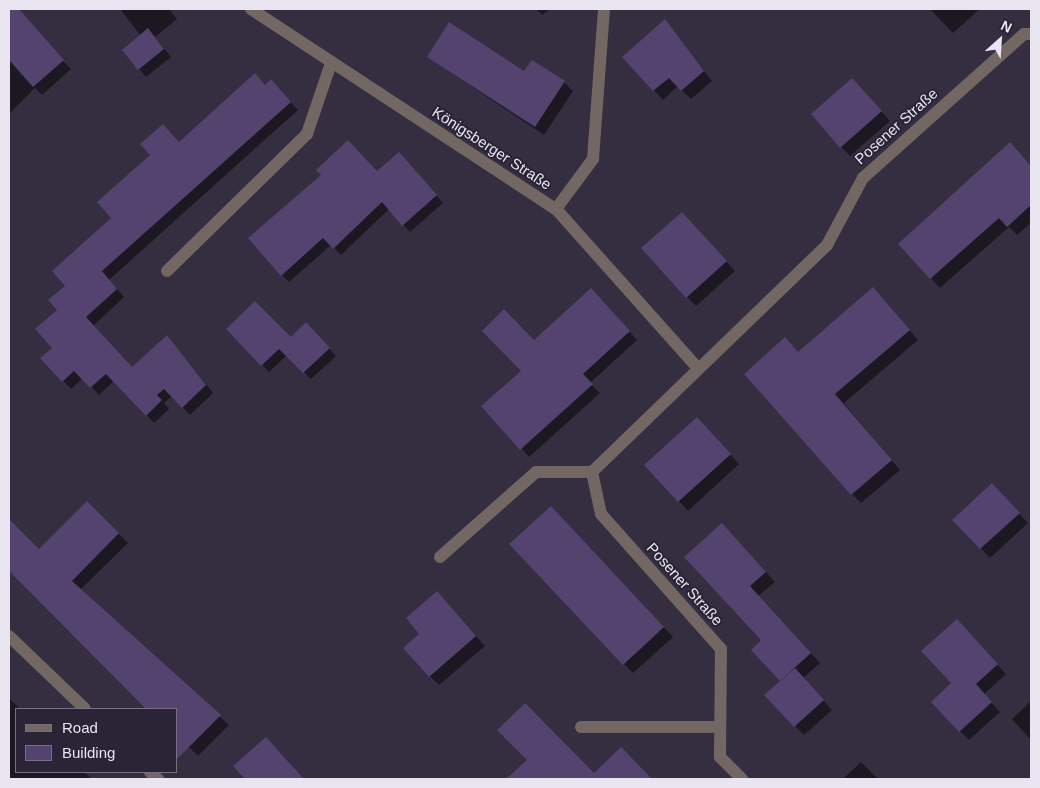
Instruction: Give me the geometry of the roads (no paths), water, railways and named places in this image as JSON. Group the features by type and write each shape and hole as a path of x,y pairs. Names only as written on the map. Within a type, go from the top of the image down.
{"street":[{"name":"Königsberger Straße","path":"251,9 556,209 593,159 604,9"},
{"name":"Posener Straße","path":"742,779 720,757 721,649 601,514 592,472 697,367 827,245 863,178 1024,34 1031,34"},
{"path":"166,271 307,134 331,63"},
{"path":"556,209 697,367"},
{"path":"440,557 536,472 592,472"},
{"path":"9,636 84,708"},
{"path":"581,727 719,727"}]}
